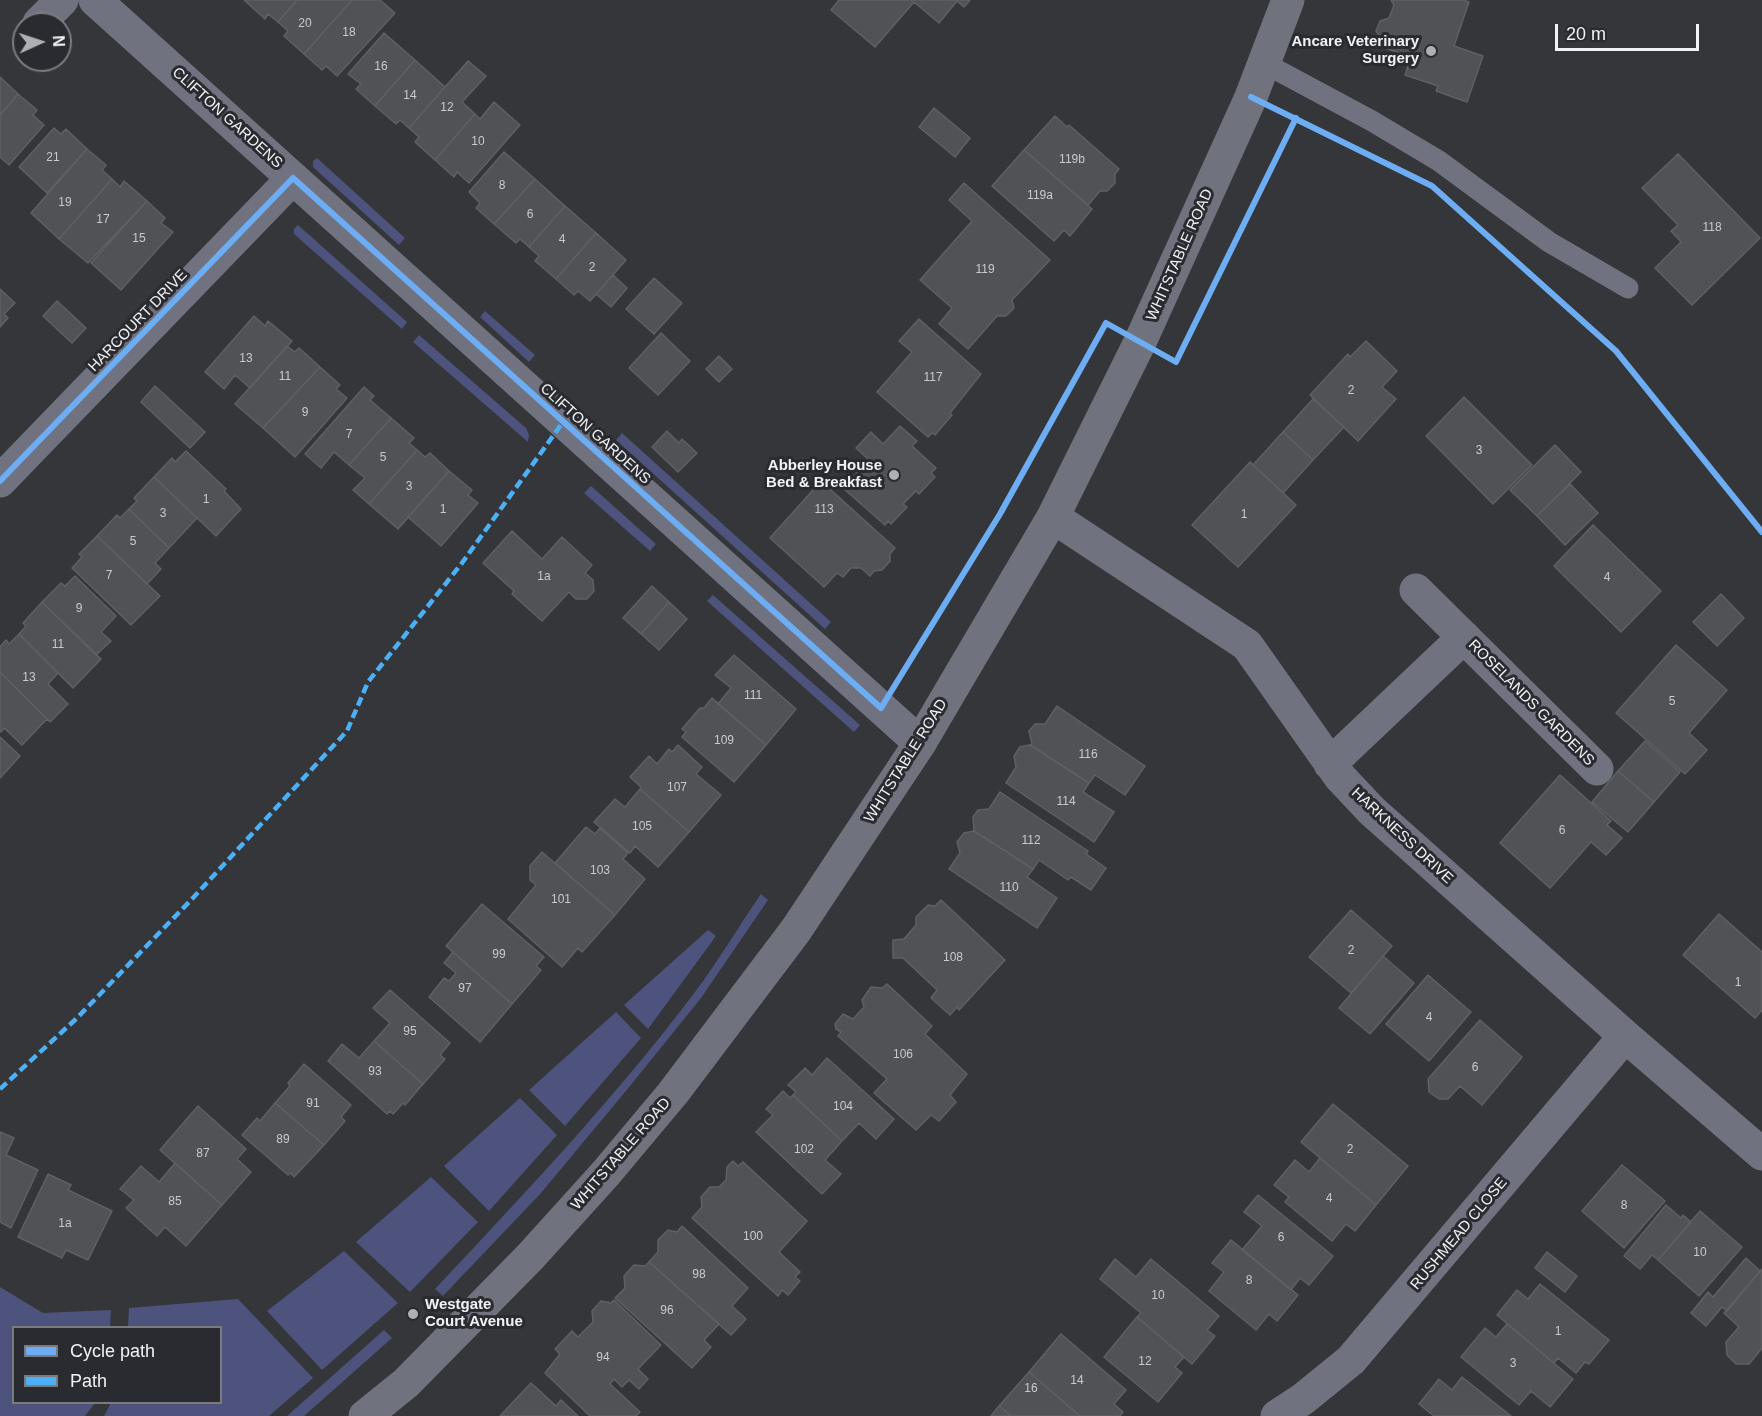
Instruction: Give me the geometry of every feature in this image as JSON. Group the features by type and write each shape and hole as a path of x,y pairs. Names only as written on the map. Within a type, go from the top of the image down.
{"main road":[{"name":"WHITSTABLE ROAD","path":"365,1416 406,1383 530,1257 606,1173 665,1102 796,930 920,743 1053,517 1140,342 1251,97 1288,0"}],"street":[{"path":"50,12 62,0"},
{"name":"CLIFTON GARDENS","path":"95,0 920,743"},
{"name":"HARCOURT DRIVE","path":"0,481 293,178"},
{"name":"HARKNESS DRIVE","path":"1053,517 1247,645 1330,764 1372,811 1625,1036 1762,1154"},
{"name":"ROSELANDS GARDENS","path":"1416,590 1598,769"},
{"name":"ROSELANDS GARDENS","path":"1330,764 1464,637"},
{"name":"RUSHMEAD CLOSE","path":"1277,1416 1304,1399 1351,1360 1625,1036"}],"lane":[{"path":"1264,63 1372,121 1439,161 1549,243 1628,288"}],"shaded area":[{"path":"317,158 405,238 399,245 313,167 313,161"},
{"path":"298,225 407,322 402,329 294,234 294,229"},
{"path":"485,311 535,355 529,362 480,317"},
{"path":"419,335 526,428 529,435 528,442 413,342"},
{"path":"622,433 831,622 825,629 616,440"},
{"path":"591,486 656,544 650,551 584,493"},
{"path":"713,595 860,725 854,732 707,601"},
{"path":"761,894 768,900 701,998 541,1193 443,1296 435,1289 569,1144 634,1069 704,980"},
{"path":"708,930 716,936 648,1029 624,1005"},
{"path":"616,1012 641,1038 565,1126 529,1090"},
{"path":"520,1098 557,1135 489,1211 444,1166"},
{"path":"431,1177 478,1222 410,1292 356,1242"},
{"path":"344,1251 398,1303 322,1370 267,1311"},
{"path":"0,1287 43,1313 111,1310 110,1326 12,1326 12,1404 94,1404 85,1416 0,1416"},
{"path":"238,1299 313,1378 269,1416 104,1416 110,1404 222,1404 222,1326 128,1326 129,1308"},
{"path":"384,1330 392,1338 304,1416 287,1416"}],"building":[{"path":"244,0 297,0 278,22 268,14 265,19"},
{"path":"297,0 352,0 304,54 284,36 288,31 278,22"},
{"path":"352,0 380,0 395,13 337,76 326,66 322,70 304,54"},
{"path":"839,0 970,0 964,7 957,1 939,23 914,2 875,47 831,10"},
{"name":"Ancare Veterinary Surgery","path":"1391,0 1463,0 1469,2 1454,46 1483,56 1467,102 1436,91 1438,86 1405,75 1411,57 1379,46 1382,39 1376,31 1380,21 1389,18 1394,5"},
{"path":"384,33 415,60 375,106 356,89 361,84 348,74"},
{"path":"415,60 445,87 409,128 400,120 396,124 375,106"},
{"path":"468,61 486,76 462,102 475,114 435,160 415,142 419,137 409,128"},
{"path":"0,77 18,94 0,115"},
{"path":"18,94 37,110 33,115 44,125 9,165 0,157 0,115"},
{"path":"494,102 520,125 469,183 457,172 454,177 435,160 475,114 480,119"},
{"path":"934,108 970,138 955,157 919,127"},
{"path":"1055,116 1067,127 1069,125 1119,169 1115,174 1115,183 1107,191 1100,191 1088,205 1024,150"},
{"path":"54,128 61,134 66,129 87,149 47,193 19,167"},
{"path":"87,149 106,165 102,170 112,179 59,239 31,213"},
{"path":"1024,150 1092,209 1070,236 1064,230 1054,241 992,186"},
{"path":"504,152 535,179 494,224 476,208 480,203 469,192"},
{"path":"1678,154 1760,238 1692,305 1655,268 1681,242 1671,231 1678,225 1642,188"},
{"path":"112,179 120,187 124,181 147,201 88,263 59,239"},
{"path":"535,179 565,206 529,247 520,239 516,243 494,224"},
{"path":"964,183 1050,260 1012,300 1014,308 1006,316 997,316 968,349 939,324 952,308 920,280 972,221 949,200"},
{"path":"147,201 165,218 161,223 173,232 121,290 91,263"},
{"path":"565,206 596,233 556,279 535,261 539,256 529,247"},
{"path":"596,233 626,260 590,301 578,291 574,295 556,279"},
{"path":"613,275 627,288 611,307 596,294"},
{"path":"654,278 682,303 654,334 626,309"},
{"path":"0,289 15,303 4,314 8,318 0,327"},
{"path":"57,301 86,328 72,343 43,316"},
{"path":"254,316 265,326 268,321 292,341 250,388 235,375 224,389 205,372"},
{"path":"919,319 981,374 950,413 952,415 935,435 932,433 928,437 877,392 912,352 899,341"},
{"path":"661,333 690,361 658,395 629,368"},
{"path":"1366,341 1397,371 1382,387 1396,399 1358,441 1310,395 1348,354 1350,357"},
{"path":"287,346 295,352 299,348 320,367 263,428 235,404"},
{"path":"719,356 732,369 719,382 706,369"},
{"path":"320,367 340,385 336,389 347,398 295,457 263,428"},
{"path":"155,386 205,432 190,448 141,402"},
{"path":"364,387 374,396 370,400 391,418 349,465 334,452 321,468 305,454"},
{"path":"1464,397 1532,465 1493,504 1426,436"},
{"path":"1313,399 1344,427 1313,460 1283,432"},
{"path":"391,418 414,438 409,443 417,450 369,504 353,490 365,478 349,465"},
{"name":"Abberley House Bed & Breakfast","path":"900,426 917,441 912,446 936,468 931,473 935,477 919,494 916,491 903,504 907,507 891,524 888,521 885,525 843,488 869,460 856,448 871,432 883,444"},
{"path":"667,431 679,443 682,439 697,453 678,472 652,447"},
{"path":"1283,432 1313,460 1283,493 1253,465"},
{"path":"1555,445 1581,472 1537,516 1510,490"},
{"path":"417,450 425,457 430,453 449,471 398,529 369,504"},
{"path":"186,451 226,489 224,491 241,509 216,536 154,477 172,458 175,462"},
{"path":"1250,462 1296,505 1238,567 1192,525"},
{"path":"449,471 472,490 468,495 478,503 441,546 408,517"},
{"path":"154,477 197,518 169,548 129,509 137,501 134,498"},
{"path":"821,481 895,548 890,554 890,561 882,570 874,571 870,576 861,568 851,568 843,577 837,573 824,587 770,538"},
{"path":"1570,484 1598,513 1565,545 1537,516"},
{"path":"129,509 169,548 155,563 161,569 147,584 97,536 117,515 120,518"},
{"path":"1593,525 1661,591 1621,632 1554,566"},
{"path":"512,531 542,559 562,537 592,565 585,573 593,580 594,591 587,599 576,599 569,592 542,621 483,563"},
{"path":"97,536 160,596 131,625 72,568 82,557 79,554"},
{"path":"75,576 116,616 101,632 111,641 96,655 42,602 61,583 65,586"},
{"path":"652,586 669,602 641,634 623,618"},
{"path":"1721,594 1744,618 1717,646 1693,622"},
{"path":"42,602 101,659 73,688 19,634 26,626 23,623"},
{"path":"669,602 687,619 659,650 641,634"},
{"path":"19,634 58,673 48,684 68,704 50,722 0,672 0,647 6,640 9,644"},
{"path":"1676,645 1727,690 1689,733 1707,750 1685,774 1616,713"},
{"path":"734,655 796,709 766,745 718,704 731,688 715,675"},
{"path":"0,672 47,719 22,745 4,728 1,732 0,730"},
{"path":"712,698 766,745 734,782 682,737 686,732 682,729"},
{"path":"1057,706 1145,766 1125,795 1095,775 1089,783 1030,745 1032,744 1029,731 1035,724 1045,724"},
{"path":"0,737 20,756 0,778"},
{"path":"1645,741 1680,772 1654,802 1618,771"},
{"path":"678,745 702,767 696,774 721,795 689,832 640,789 641,787 630,777 649,756 657,764 669,749 672,752"},
{"path":"1030,745 1089,783 1083,792 1114,812 1094,842 1006,783 1016,767 1014,756 1020,747"},
{"path":"1618,771 1654,802 1628,832 1592,802"},
{"path":"1560,775 1611,821 1607,825 1622,838 1606,855 1591,842 1550,888 1500,843"},
{"path":"640,789 689,832 658,867 635,846 630,853 594,822 615,799 625,807"},
{"path":"1000,792 1088,851 1086,854 1106,868 1091,890 1071,877 1068,880 1039,860 1033,869 974,831 973,817 978,810 989,809"},
{"path":"586,827 595,834 600,828 628,853 623,859 645,879 615,915 555,863"},
{"path":"974,831 1033,869 1027,877 1057,898 1037,928 949,869 960,853 957,842 964,833"},
{"path":"542,852 615,915 582,952 578,948 562,967 508,919 536,885 530,880 530,866"},
{"path":"941,900 1005,960 959,1010 957,1007 950,1015 931,998 937,990 903,958 893,958 893,940 904,939 916,925 916,917 928,905 935,906"},
{"path":"482,904 544,957 536,966 541,970 512,1004 446,946"},
{"path":"1351,910 1392,946 1351,993 1309,957"},
{"path":"1719,914 1762,952 1762,1010 1755,1018 1683,955"},
{"path":"453,952 512,1004 480,1042 429,997 444,978 449,981 456,973 444,963"},
{"path":"1383,956 1414,983 1370,1034 1339,1008"},
{"path":"1428,975 1471,1012 1429,1061 1386,1024"},
{"path":"887,984 932,1026 925,1034 967,1074 950,1095 956,1102 939,1121 931,1115 916,1130 874,1093 887,1079 838,1036 841,1032 836,1029 835,1024 843,1014 853,1019 864,1007 862,1000 871,987 882,988"},
{"path":"390,990 450,1043 440,1055 445,1059 423,1084 374,1041 390,1023 373,1008"},
{"path":"1480,1020 1522,1057 1482,1105 1460,1086 1448,1099 1439,1099 1429,1092 1428,1079"},
{"path":"374,1041 423,1084 405,1105 403,1103 393,1114 390,1111 387,1114 328,1061 342,1044 359,1058"},
{"path":"827,1058 894,1119 876,1139 859,1123 842,1141 793,1095 796,1092 788,1085 805,1068 812,1075"},
{"path":"304,1064 351,1105 341,1117 345,1121 324,1145 275,1103 290,1086 288,1083"},
{"path":"783,1091 790,1098 793,1095 842,1141 825,1160 841,1174 822,1194 756,1132 773,1115 766,1109"},
{"path":"275,1103 324,1145 294,1177 291,1173 288,1175 242,1135 257,1118 260,1121"},
{"path":"1333,1104 1408,1166 1376,1205 1301,1142"},
{"path":"198,1106 246,1149 237,1159 251,1172 222,1205 160,1150"},
{"path":"0,1132 14,1138 6,1155 38,1170 11,1228 0,1222"},
{"path":"1320,1158 1376,1205 1355,1231 1346,1224 1332,1241 1285,1202 1289,1197 1274,1185 1295,1160 1309,1172"},
{"path":"733,1161 738,1166 743,1162 807,1221 779,1252 800,1272 795,1277 800,1281 788,1295 782,1290 778,1296 692,1218 702,1207 701,1197 710,1187 719,1187 726,1180 727,1167"},
{"path":"175,1163 222,1205 186,1246 165,1227 157,1236 126,1208 134,1200 120,1189 141,1166 159,1182"},
{"path":"1622,1165 1665,1201 1624,1248 1582,1211"},
{"path":"48,1174 71,1185 68,1190 112,1211 88,1260 66,1250 62,1258 18,1237"},
{"path":"1258,1195 1333,1256 1309,1285 1300,1278 1291,1290 1242,1250 1262,1226 1244,1212"},
{"path":"1666,1205 1681,1218 1683,1215 1691,1222 1658,1260 1652,1255 1640,1269 1624,1256"},
{"path":"1700,1211 1742,1247 1699,1296 1658,1260"},
{"path":"682,1226 748,1288 732,1306 746,1319 731,1335 649,1262 658,1252 658,1240 668,1230 677,1232"},
{"path":"1231,1240 1298,1295 1277,1321 1269,1314 1256,1330 1209,1291 1224,1272 1212,1263"},
{"path":"1547,1252 1577,1276 1565,1292 1535,1268"},
{"path":"1746,1258 1760,1271 1727,1311 1722,1307 1706,1326 1691,1313 1708,1292 1713,1297"},
{"path":"1115,1259 1136,1277 1151,1259 1219,1316 1207,1330 1215,1336 1192,1364 1137,1317 1141,1313 1100,1279"},
{"path":"649,1262 719,1324 704,1340 711,1347 692,1368 615,1298 625,1288 624,1276 634,1265 645,1266"},
{"path":"1762,1269 1762,1348 1749,1364 1736,1364 1727,1355 1726,1342 1739,1327 1724,1313"},
{"path":"1540,1284 1609,1340 1589,1364 1585,1362 1576,1373 1558,1358 1554,1363 1497,1315 1517,1290 1528,1299"},
{"path":"614,1300 661,1345 638,1369 648,1379 639,1389 629,1380 622,1387 614,1379 610,1384 640,1412 636,1416 590,1416 545,1373 560,1354 555,1349 572,1331 578,1337 593,1322 592,1311 601,1301 611,1303"},
{"path":"1137,1317 1184,1357 1175,1367 1182,1373 1158,1402 1104,1357"},
{"path":"1507,1324 1573,1379 1550,1407 1531,1391 1519,1405 1461,1357 1485,1328 1496,1337"},
{"path":"1061,1334 1126,1390 1114,1404 1123,1412 1120,1416 1080,1416 1029,1372"},
{"path":"1029,1372 1080,1416 1011,1416 999,1406"},
{"path":"1462,1377 1511,1416 1434,1416 1419,1404 1439,1379 1452,1390"},
{"path":"531,1383 556,1406 561,1400 578,1416 500,1416"},
{"path":"999,1406 1011,1416 991,1416"}],"marked path":[{"path":"0,1089 76,1019 192,899 347,731 368,682 462,563 563,422"}],"cycle path":[{"path":"1251,97 1432,186 1616,351 1762,532"},
{"path":"0,481 293,178 881,708 1000,514 1106,323 1176,362 1296,118"}],"place":[{"name":"Ancare Veterinary Surgery","path":"1431,51"},
{"name":"Abberley House Bed & Breakfast","path":"894,475"},
{"name":"Westgate Court Avenue","path":"413,1314"}]}
